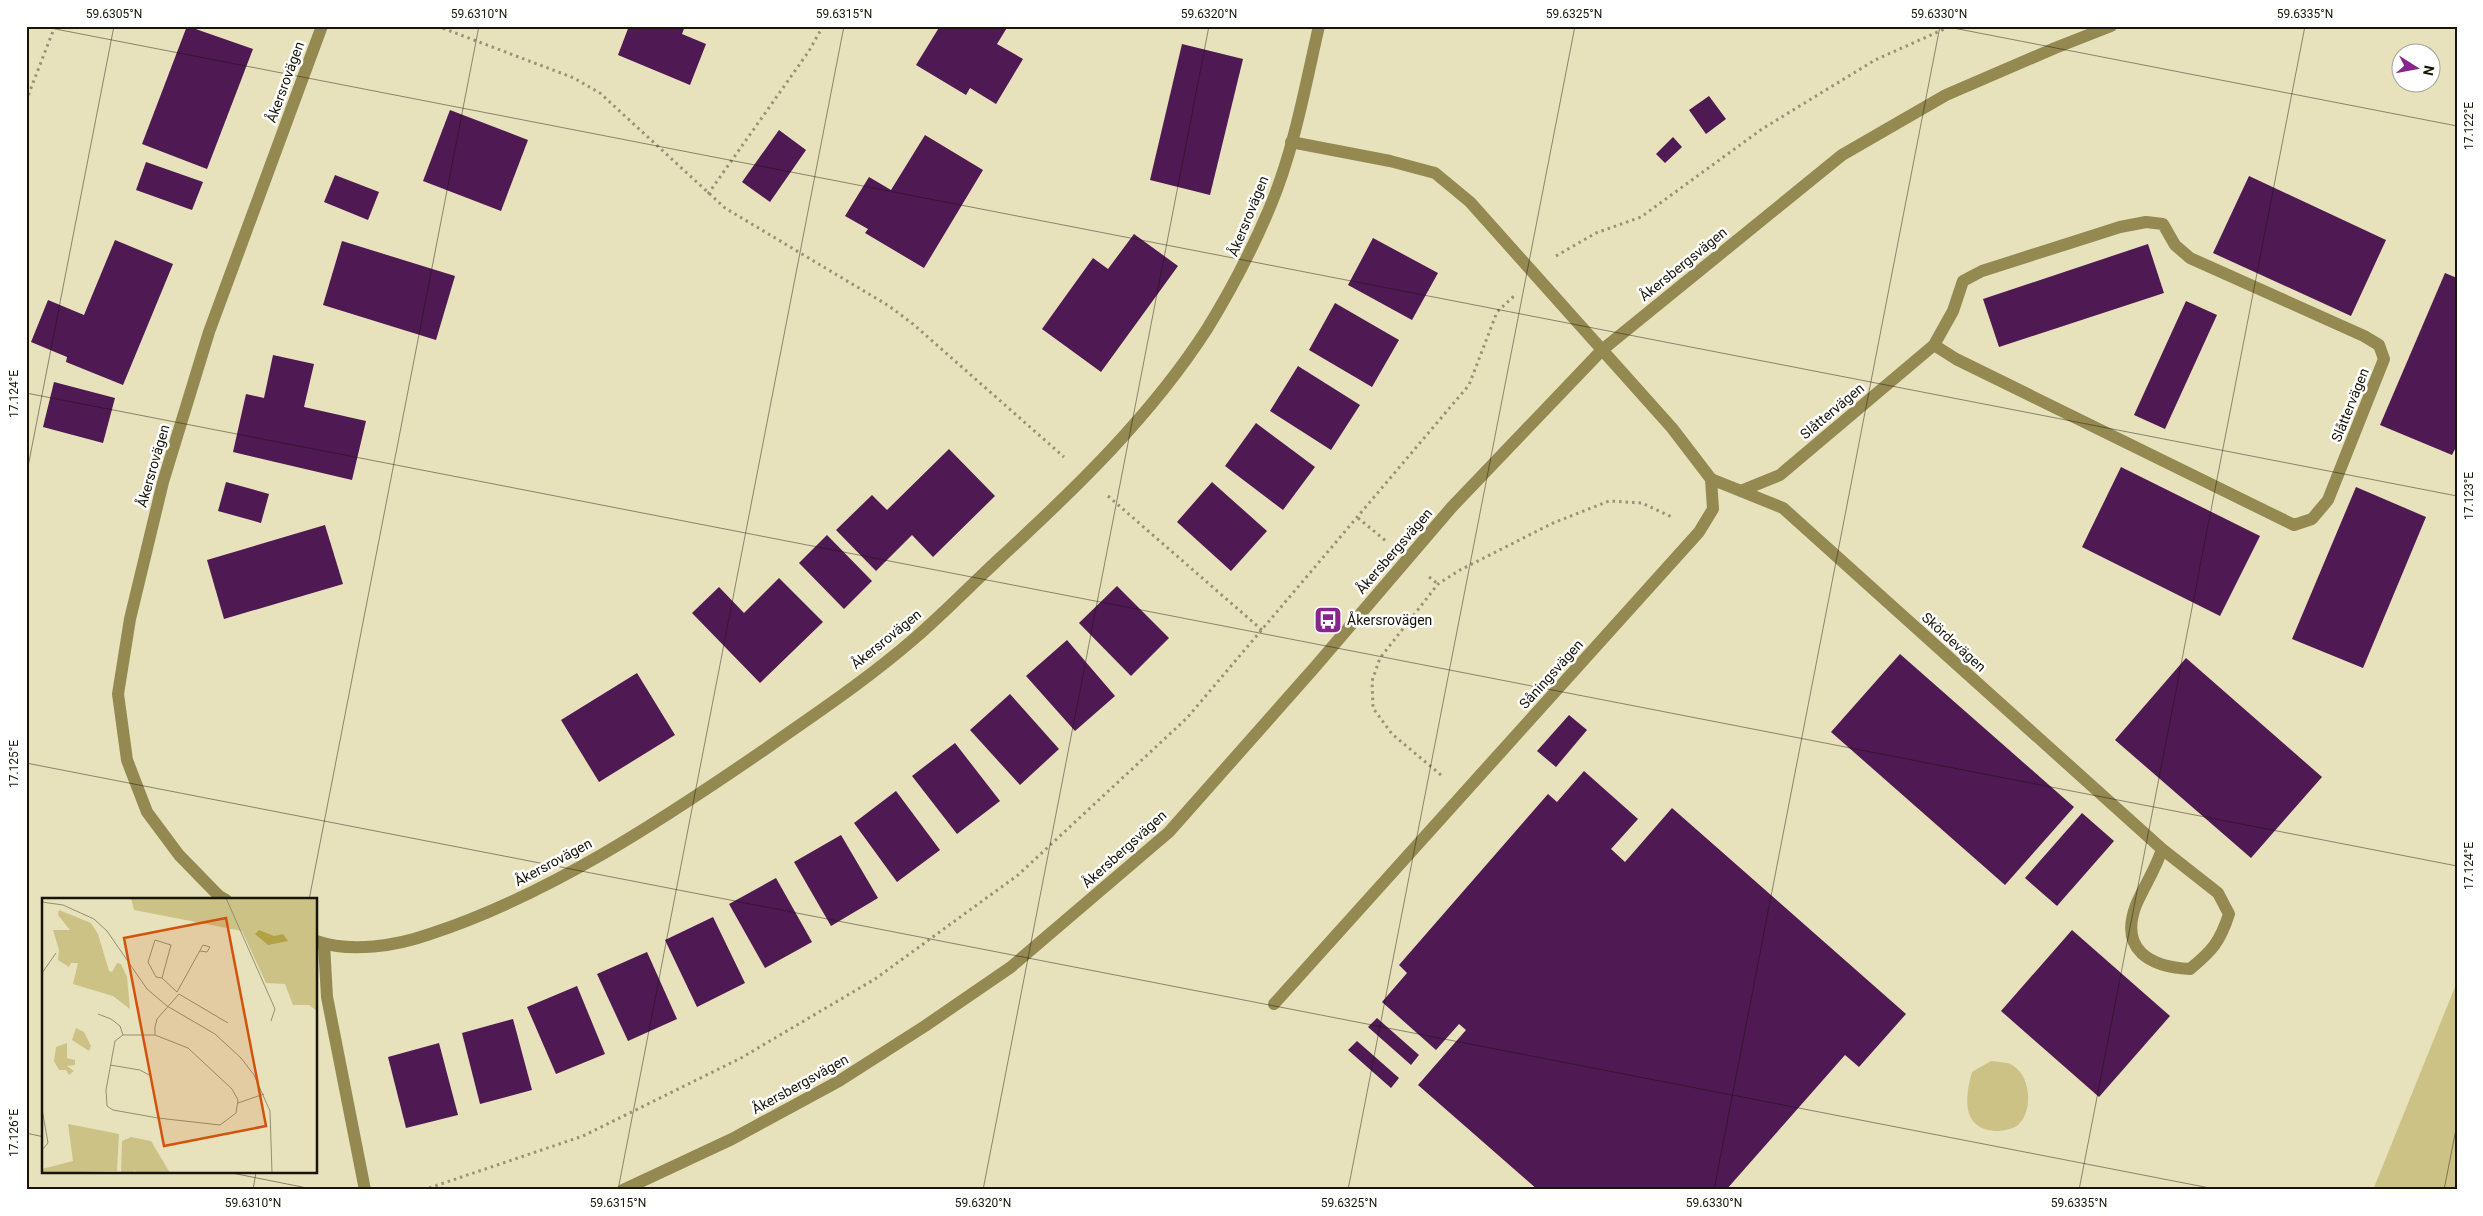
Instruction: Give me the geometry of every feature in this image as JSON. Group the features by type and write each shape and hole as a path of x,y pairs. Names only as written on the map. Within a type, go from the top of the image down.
{"street":[{"name":"Åkersrovägen","path":"222,898 178,855 147,812 128,760 118,694 130,619 162,482 209,332 322,26"},
{"name":"Åkersrovägen","path":"365,1190 327,997 320,942 369,947 427,936 503,906 580,866 706,790 818,712 914,640 1069,495 1138,421 1205,332 1244,264 1271,205 1291,142 1319,26"},
{"name":"Åkersbergsvägen","path":"623,1190 732,1139 839,1081 925,1026 1011,967 1169,832 1315,667 1451,508 1602,350 1842,155 1946,95 2111,26"},
{"path":"1291,142 1390,161 1435,173 1470,202 1672,428 1712,479"},
{"name":"Slåttervägen","path":"1743,490 1780,475 1934,345 1953,311 1963,281 1982,271 2120,227 2146,222 2163,224 2175,245 2190,258 2364,336 2379,345 2384,359 2328,500 2312,519 2294,525 2008,385 1934,345"},
{"name":"Skördevägen","path":"1712,479 1743,490 1783,508 2162,849 2218,893 2229,914 2222,935 2210,953 2190,969 2168,968 2151,961 2136,949 2131,927 2136,906 2162,849"},
{"name":"Såningsvägen","path":"1274,1004 1699,532 1713,509 1712,479"}],"path":[{"path":"26,101 55,26"},
{"path":"437,26 574,78 591,88 708,194 757,229 889,306 913,324 1262,630"},
{"path":"708,194 809,51 823,26"},
{"path":"423,1190 583,1136 742,1058 875,979 1018,875 1188,718 1469,385 1497,312 1556,256 1596,233 1641,217 1762,129 1875,60 1951,26"},
{"path":"1464,793 1392,734 1373,708 1372,681 1380,658 1438,584 1460,570 1553,523 1609,501 1642,503 1699,532"}],"shaded area":[{"path":"2457,982 2457,1190 2373,1190"},
{"path":"1991,1061 2010,1064 2022,1075 2026,1084 2028,1102 2023,1119 2018,1125 2007,1130 1985,1129 1976,1124 1968,1110 1968,1091 1972,1072"}],"building":[{"path":"187,26 253,49 207,169 142,144"},
{"path":"629,26 685,26 682,34 706,44 690,85 618,55"},
{"path":"940,26 1008,26 997,44 1023,59 996,104 970,88 966,95 916,65"},
{"path":"1182,44 1243,59 1210,195 1150,180"},
{"path":"1709,96 1726,119 1706,134 1689,110"},
{"path":"450,110 528,140 501,211 423,181"},
{"path":"779,130 806,150 770,202 742,182"},
{"path":"925,135 983,170 924,268 865,233 868,229 845,216 869,177 891,190"},
{"path":"1673,137 1682,147 1665,163 1656,154"},
{"path":"146,162 203,182 192,210 136,190"},
{"path":"335,175 379,192 368,220 324,202"},
{"path":"2249,176 2386,240 2351,316 2213,253"},
{"path":"1134,234 1178,266 1101,372 1042,329 1093,258 1108,269"},
{"path":"1373,238 1438,273 1412,320 1348,285"},
{"path":"115,240 173,264 123,385 66,362 67,357 31,342 48,300 84,315"},
{"path":"342,241 455,276 436,340 323,305"},
{"path":"2148,244 2164,293 1999,347 1983,299"},
{"path":"2445,273 2457,278 2457,445 2452,455 2380,425"},
{"path":"2186,301 2217,315 2165,429 2134,415"},
{"path":"1335,303 1399,340 1372,387 1309,350"},
{"path":"273,355 314,364 304,407 366,421 352,480 233,452 246,394 264,398"},
{"path":"1298,366 1360,405 1331,450 1270,411"},
{"path":"54,382 115,398 103,443 43,427"},
{"path":"1256,423 1315,467 1283,510 1225,466"},
{"path":"949,449 995,496 933,557 912,535 876,571 836,530 872,495 887,510"},
{"path":"2121,467 2260,536 2220,616 2082,547"},
{"path":"226,482 269,494 261,523 218,511"},
{"path":"1212,482 1267,531 1231,571 1177,522"},
{"path":"2356,487 2426,517 2363,668 2292,639"},
{"path":"325,525 343,584 224,619 207,560"},
{"path":"827,535 872,581 844,609 799,563"},
{"path":"779,578 823,622 760,683 692,613 719,587 744,613"},
{"path":"1117,586 1169,638 1131,676 1079,623"},
{"path":"1067,640 1115,696 1075,731 1026,676"},
{"path":"1900,654 2074,807 2005,885 1831,732"},
{"path":"2186,658 2322,777 2251,858 2115,740"},
{"path":"637,673 675,735 599,782 561,720"},
{"path":"1010,694 1059,749 1020,785 970,730"},
{"path":"1569,715 1587,730 1556,767 1537,751"},
{"path":"955,743 1000,801 957,834 912,776"},
{"path":"1584,771 1638,819 1611,849 1625,862 1672,808 1906,1014 1859,1067 1845,1055 1726,1190 1538,1190 1418,1085 1466,1030 1459,1024 1436,1050 1382,1002 1407,973 1399,965 1548,794 1557,802"},
{"path":"896,791 940,850 897,882 854,823"},
{"path":"2082,813 2114,841 2057,906 2025,878"},
{"path":"841,835 878,898 831,926 794,862"},
{"path":"776,878 812,942 765,968 729,904"},
{"path":"713,917 745,983 697,1007 665,940"},
{"path":"2072,930 2170,1016 2099,1097 2001,1011"},
{"path":"647,952 677,1019 628,1041 597,974"},
{"path":"577,986 605,1054 556,1074 527,1007"},
{"path":"1377,1018 1419,1055 1411,1065 1368,1027"},
{"path":"513,1019 532,1090 480,1104 462,1033"},
{"path":"1357,1041 1399,1078 1391,1088 1348,1050"},
{"path":"439,1043 458,1115 406,1128 388,1057"}],"place":[{"name":"Åkersrovägen","path":"1328,620"}]}
